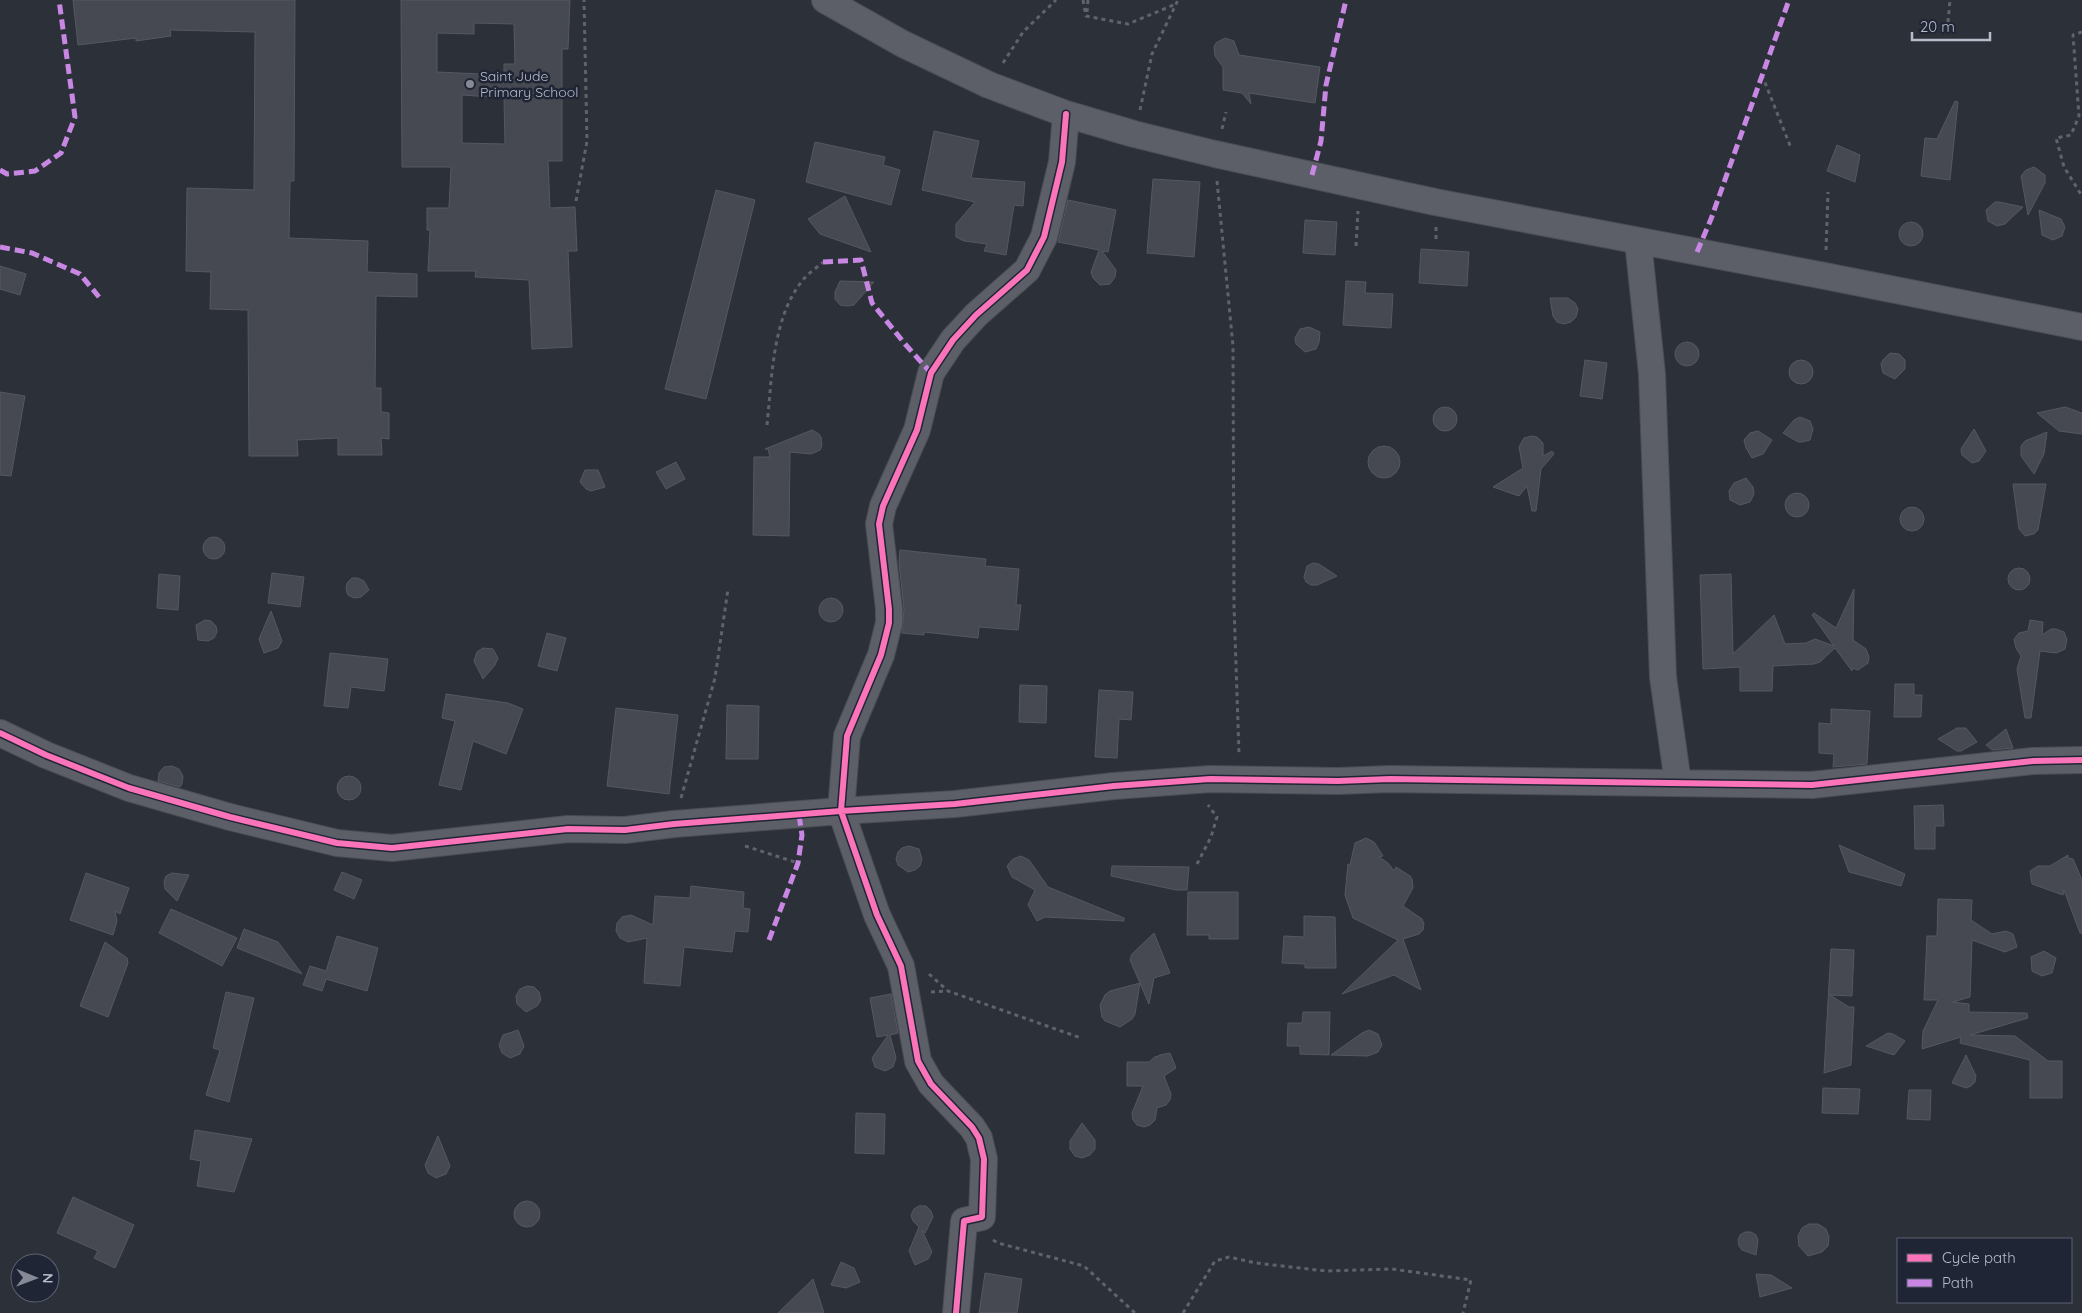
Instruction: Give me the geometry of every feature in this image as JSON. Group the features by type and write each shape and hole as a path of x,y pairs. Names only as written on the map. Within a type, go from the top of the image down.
{"street":[{"path":"825,0 903,44 989,85 1066,114 1134,134 1360,186 2082,327"},
{"path":"956,1313 964,1221 982,1217 984,1159 981,1146 972,1127 931,1084 921,1067 901,966 877,915 841,811 847,736 881,655 889,623 879,524 880,516 917,430 931,373 970,321 1027,270 1044,237 1062,162 1066,114"},
{"path":"1638,241 1652,374 1663,677 1678,783"},
{"path":"0,733 46,755 129,788 230,817 337,842 392,848 568,829 625,830 674,824 955,804 1114,786 1240,779 1338,781 1390,779 1812,785 2034,761 2082,760"}],"path":[{"path":"576,201 587,141 584,0"},
{"path":"989,85 1023,32 1056,0"},
{"path":"1083,0 1086,16"},
{"path":"1086,16 1088,0"},
{"path":"1948,22 1950,0"},
{"path":"1086,16 1128,24 1177,2"},
{"path":"1134,134 1152,54 1177,2"},
{"path":"2082,32 2073,36 2079,116 2071,135 2056,138 2064,167 2082,196"},
{"path":"1762,75 1791,148"},
{"path":"1226,112 1215,154 1233,346 1234,605 1240,779"},
{"path":"1356,246 1360,186"},
{"path":"1825,276 1828,192"},
{"path":"767,425 780,326 785,311 803,280 823,262"},
{"path":"674,824 697,736 715,678 728,589"},
{"path":"1197,864 1211,837 1216,817 1207,803"},
{"path":"741,845 798,863"},
{"path":"901,966 930,974 948,991 1081,1038"},
{"path":"964,1221 998,1243 1084,1266 1135,1313"},
{"path":"1183,1313 1215,1260 1229,1257 1256,1263 1326,1271 1392,1269 1471,1280 1462,1313"}],"building":[{"path":"73,0 295,0 294,181 290,181 289,238 368,241 367,272 417,274 417,297 376,296 375,388 381,388 381,412 389,413 389,439 381,438 382,455 338,455 338,438 297,440 298,456 249,456 248,310 210,309 211,272 186,271 187,188 254,190 255,32 170,30 171,36 136,41 136,38 78,45"},
{"path":"401,0 570,0 568,49 562,49 562,161 548,161 550,208 575,207 577,251 568,251 572,347 532,349 529,280 475,277 476,271 428,271 430,230 427,230 427,208 449,208 451,167 402,167","holes":["474,23 514,24 515,64 504,64 504,75 437,72 437,33 474,34","462,95 504,98 505,144 462,143"]},
{"path":"1225,38 1234,41 1239,55 1320,67 1315,103 1249,93 1251,104 1242,93 1223,90 1223,67 1215,56 1214,47 1216,43"},
{"path":"1955,101 1958,102 1950,180 1921,176 1925,138 1937,139"},
{"path":"934,131 979,141 971,178 1025,182 1023,206 1014,205 1006,255 984,251 987,244 964,241 956,237 956,224 975,202 922,190"},
{"path":"815,142 885,157 883,165 900,170 891,205 806,182"},
{"path":"1837,145 1860,155 1855,182 1827,171"},
{"path":"2034,167 2045,175 2045,183 2028,215 2021,176 2026,170"},
{"path":"1153,179 1200,182 1194,257 1147,253"},
{"path":"716,190 755,200 706,399 665,389"},
{"path":"845,196 871,252 820,234 808,219"},
{"path":"1068,200 1116,210 1108,252 1102,251 1116,270 1115,277 1110,284 1100,285 1093,278 1091,272 1099,250 1058,242"},
{"path":"1995,202 2023,207 2005,224 1997,226 1988,221 1986,210"},
{"path":"2039,210 2061,219 2065,227 2062,236 2053,240 2042,235"},
{"path":"1305,220 1337,222 1335,255 1303,253"},
{"path":"1911,222 1916,223 1922,229 1922,239 1916,245 1911,246 1906,245 1900,239 1899,234 1900,229 1906,223"},
{"path":"1421,249 1469,252 1467,286 1419,283"},
{"path":"0,266 26,274 20,295 0,289"},
{"path":"840,281 874,282 854,305 847,306 840,305 835,299 835,292"},
{"path":"1346,281 1366,282 1365,293 1393,294 1391,328 1343,325"},
{"path":"1550,298 1568,298 1575,303 1578,309 1576,317 1571,322 1564,324 1557,322 1553,316"},
{"path":"1309,327 1320,332 1319,342 1316,349 1305,352 1296,344 1295,338 1300,329"},
{"path":"1687,342 1692,343 1698,349 1698,359 1692,365 1687,366 1682,365 1676,359 1675,354 1676,349 1682,343"},
{"path":"1890,353 1899,354 1905,360 1905,369 1895,379 1883,373 1881,364"},
{"path":"1585,360 1607,363 1602,399 1580,396"},
{"path":"1801,360 1810,363 1813,372 1810,381 1801,384 1792,381 1789,372 1792,363"},
{"path":"0,392 25,396 11,476 0,475"},
{"path":"1445,407 1454,410 1457,419 1454,428 1445,431 1436,428 1433,419 1436,410"},
{"path":"2065,407 2082,413 2082,434 2059,431 2037,413"},
{"path":"1800,417 1810,421 1813,429 1810,440 1798,442 1783,433 1794,420"},
{"path":"1974,429 1986,451 1979,461 1972,463 1962,455 1961,449"},
{"path":"812,430 821,437 822,446 820,450 811,454 790,452 789,536 753,535 754,457 770,457 768,449 765,449"},
{"path":"1758,431 1772,440 1763,454 1752,458 1744,440 1750,433"},
{"path":"2047,432 2044,454 2034,474 2021,456 2021,446 2025,441"},
{"path":"1537,437 1543,443 1543,456 1552,451 1554,454 1541,469 1536,511 1532,511 1527,486 1519,496 1493,487 1523,468 1519,447 1524,438"},
{"path":"1384,446 1396,450 1400,462 1396,474 1384,478 1372,474 1368,462 1372,450"},
{"path":"676,462 685,479 666,489 656,472"},
{"path":"585,470 598,470 605,487 591,491 586,489 580,482"},
{"path":"1746,478 1753,487 1754,494 1750,502 1740,505 1730,500 1729,491 1734,483"},
{"path":"2013,484 2046,484 2038,530 2034,534 2025,536 2019,529"},
{"path":"1797,493 1806,496 1809,505 1806,514 1797,517 1788,514 1785,505 1788,496"},
{"path":"1912,507 1917,508 1923,514 1923,524 1917,530 1912,531 1907,530 1901,524 1900,519 1901,514 1907,508"},
{"path":"214,537 222,540 225,548 222,556 214,559 206,556 203,548 206,540"},
{"path":"900,550 986,559 985,566 1019,569 1016,605 1021,605 1018,630 979,627 978,638 924,632 924,635 902,633 904,609 899,563"},
{"path":"1313,563 1319,564 1337,576 1317,585 1311,585 1306,582 1304,577 1307,566"},
{"path":"2019,568 2027,571 2030,579 2027,587 2019,590 2011,587 2008,579 2011,571"},
{"path":"272,573 304,577 300,607 268,603"},
{"path":"159,574 180,576 178,610 157,608"},
{"path":"1731,574 1733,654 1774,615 1785,644 1806,643 1815,639 1834,646 1812,615 1814,613 1836,628 1854,589 1853,640 1866,649 1869,657 1868,663 1858,670 1852,668 1852,671 1835,648 1820,662 1814,664 1773,666 1772,691 1740,691 1740,667 1703,669 1700,575"},
{"path":"352,578 364,581 369,590 361,597 354,598 348,595 347,583"},
{"path":"831,598 840,601 843,610 840,619 831,622 822,619 819,610 822,601"},
{"path":"271,611 282,641 278,648 264,653 259,639"},
{"path":"205,620 211,621 216,626 217,632 214,638 208,641 198,640 196,625"},
{"path":"2030,620 2043,622 2042,635 2051,629 2056,629 2064,632 2067,640 2065,649 2061,651 2056,653 2040,651 2031,718 2025,718 2017,669 2021,656 2016,648 2014,639 2019,633 2028,631"},
{"path":"547,633 566,638 557,671 538,666"},
{"path":"483,648 493,649 498,658 495,665 483,679 474,661 477,652"},
{"path":"330,653 388,659 384,691 351,687 348,708 324,706"},
{"path":"1895,684 1914,684 1914,695 1922,695 1921,717 1894,717"},
{"path":"1020,685 1047,686 1046,723 1019,722"},
{"path":"1099,690 1133,692 1131,720 1119,719 1117,758 1095,757"},
{"path":"446,694 508,703 523,709 506,754 473,741 461,790 439,785 455,721 442,718"},
{"path":"727,705 759,706 758,759 726,759"},
{"path":"616,708 678,715 669,794 607,786"},
{"path":"1831,709 1870,711 1867,764 1833,767 1834,754 1819,753 1819,723 1831,724"},
{"path":"1957,728 1966,728 1977,742 1961,751 1957,751 1938,739"},
{"path":"2006,729 2013,748 1992,750 1986,745"},
{"path":"172,766 179,769 183,776 180,787 158,781 159,773 164,767"},
{"path":"349,776 358,779 361,788 358,797 349,800 340,797 337,788 340,779"},
{"path":"1943,805 1944,826 1935,826 1935,849 1915,849 1914,806"},
{"path":"1366,838 1374,842 1383,856 1379,857 1388,863 1394,871 1396,867 1412,879 1413,888 1403,906 1422,919 1424,924 1423,930 1419,934 1403,939 1421,990 1394,975 1342,994 1398,940 1353,918 1345,895 1348,864 1350,865 1355,843"},
{"path":"1839,845 1905,874 1901,886 1849,872"},
{"path":"909,846 919,849 922,859 920,866 908,872 898,865 896,859 898,852 902,848"},
{"path":"2068,855 2068,858 2073,859 2082,880 2082,933 2080,933 2064,890 2063,895 2032,884 2030,871 2038,866 2050,866"},
{"path":"1021,856 1029,860 1048,887 1124,918 1124,921 1045,917 1037,921 1028,905 1035,890 1012,877 1007,866 1013,859"},
{"path":"1112,866 1189,867 1187,890 1176,890 1111,876"},
{"path":"342,872 362,880 354,899 334,890"},
{"path":"86,873 129,888 120,914 115,911 117,921 113,935 70,920"},
{"path":"172,873 189,875 177,901 165,889 164,882 166,876"},
{"path":"691,886 744,892 743,908 750,909 748,932 735,931 732,952 684,947 680,986 644,983 647,938 628,942 620,938 616,931 617,923 622,917 631,915 653,925 655,896 690,898"},
{"path":"1188,892 1238,892 1238,939 1209,939 1209,935 1187,935"},
{"path":"1938,899 1972,900 1971,920 1992,934 2006,931 2013,934 2017,947 2005,952 1972,940 1970,997 1953,1002 1969,1004 1969,1012 2027,1013 2028,1018 1970,1035 2015,1036 2048,1061 2062,1061 2062,1098 2030,1098 2030,1060 1960,1043 1961,1037 1922,1049 1923,1031 1938,1000 1924,1000 1927,936 1937,936"},
{"path":"171,909 237,938 222,966 159,933"},
{"path":"1304,916 1335,917 1336,968 1305,968 1305,964 1282,963 1284,936 1304,937"},
{"path":"244,929 278,942 302,974 237,948"},
{"path":"1154,933 1170,973 1154,978 1149,1004 1130,960 1132,954"},
{"path":"337,936 378,948 367,991 326,979 322,991 303,985 310,966 326,971"},
{"path":"105,942 127,958 128,963 108,1017 80,1006"},
{"path":"1831,949 1854,950 1852,996 1830,995 1849,1007 1854,1007 1851,1065 1824,1073"},
{"path":"2044,951 2056,958 2052,973 2042,976 2032,971 2031,957"},
{"path":"1140,983 1135,1014 1132,1019 1120,1027 1105,1021 1102,1017 1100,1005 1105,995 1110,991"},
{"path":"527,986 534,987 539,992 541,1000 537,1006 526,1012 517,1004 516,996 520,989"},
{"path":"226,992 254,998 229,1102 206,1095 220,1050 213,1048"},
{"path":"891,994 898,1033 890,1035 896,1058 893,1067 885,1071 875,1067 872,1058 888,1035 877,1037 870,998"},
{"path":"1303,1012 1330,1012 1329,1055 1300,1054 1300,1046 1287,1046 1288,1023 1302,1023"},
{"path":"518,1030 524,1046 520,1054 510,1058 502,1053 499,1045 503,1035"},
{"path":"1369,1030 1378,1034 1382,1045 1378,1052 1368,1056 1331,1055 1362,1033"},
{"path":"1888,1033 1905,1041 1894,1055 1866,1046"},
{"path":"1170,1053 1176,1068 1164,1076 1171,1094 1170,1100 1166,1105 1157,1108 1155,1120 1150,1125 1144,1127 1137,1125 1133,1120 1132,1113 1143,1086 1127,1086 1127,1062 1149,1062 1156,1056"},
{"path":"1966,1055 1976,1076 1975,1082 1966,1088 1952,1083"},
{"path":"1823,1088 1860,1089 1858,1114 1822,1113"},
{"path":"1909,1090 1931,1090 1930,1120 1907,1119"},
{"path":"856,1113 885,1114 884,1154 855,1153"},
{"path":"1082,1123 1095,1140 1095,1149 1090,1155 1082,1158 1075,1156 1070,1149 1070,1141"},
{"path":"195,1130 252,1139 234,1192 197,1186 201,1161 190,1159"},
{"path":"438,1136 450,1166 446,1174 436,1178 428,1173 425,1165"},
{"path":"73,1197 134,1225 115,1268 94,1258 98,1251 57,1233"},
{"path":"527,1201 536,1205 540,1214 536,1223 527,1227 518,1223 514,1214 518,1205"},
{"path":"919,1206 926,1206 931,1211 933,1217 925,1233 922,1230 932,1252 928,1259 915,1265 909,1251 919,1227 913,1221 911,1215 914,1209"},
{"path":"1809,1224 1818,1224 1826,1229 1829,1237 1828,1246 1822,1252 1808,1256 1799,1246 1798,1236 1802,1228"},
{"path":"1745,1232 1751,1232 1756,1235 1758,1240 1756,1255 1742,1250 1739,1246 1738,1240 1740,1235"},
{"path":"841,1262 854,1268 860,1282 846,1288 831,1285"},
{"path":"985,1273 1022,1279 1017,1313 979,1313"},
{"path":"1756,1274 1771,1275 1792,1288 1760,1297"},
{"path":"813,1279 824,1313 778,1313"}],"marked path":[{"path":"0,170 7,174 35,171 61,153 75,117 59,0"},
{"path":"1312,175 1321,141 1326,85 1346,0"},
{"path":"1697,252 1711,219 1789,0"},
{"path":"0,247 32,253 80,274 99,297"},
{"path":"823,262 861,260 872,303 931,373"},
{"path":"769,940 798,863 802,835 799,815"}],"cycle path":[{"path":"956,1313 964,1221 982,1217 984,1159 979,1138 972,1127 931,1084 918,1061 901,966 877,915 841,811 847,736 881,655 889,623 879,524 883,506 917,430 931,373 953,340 976,315 1027,270 1044,237 1062,162 1066,114"},
{"path":"0,733 46,755 129,788 230,817 337,843 392,848 568,829 625,830 674,824 955,804 1114,786 1210,779 1338,781 1390,779 1812,785 2033,761 2082,760"}],"place":[{"name":"Saint Jude Primary School","path":"470,84"}]}
